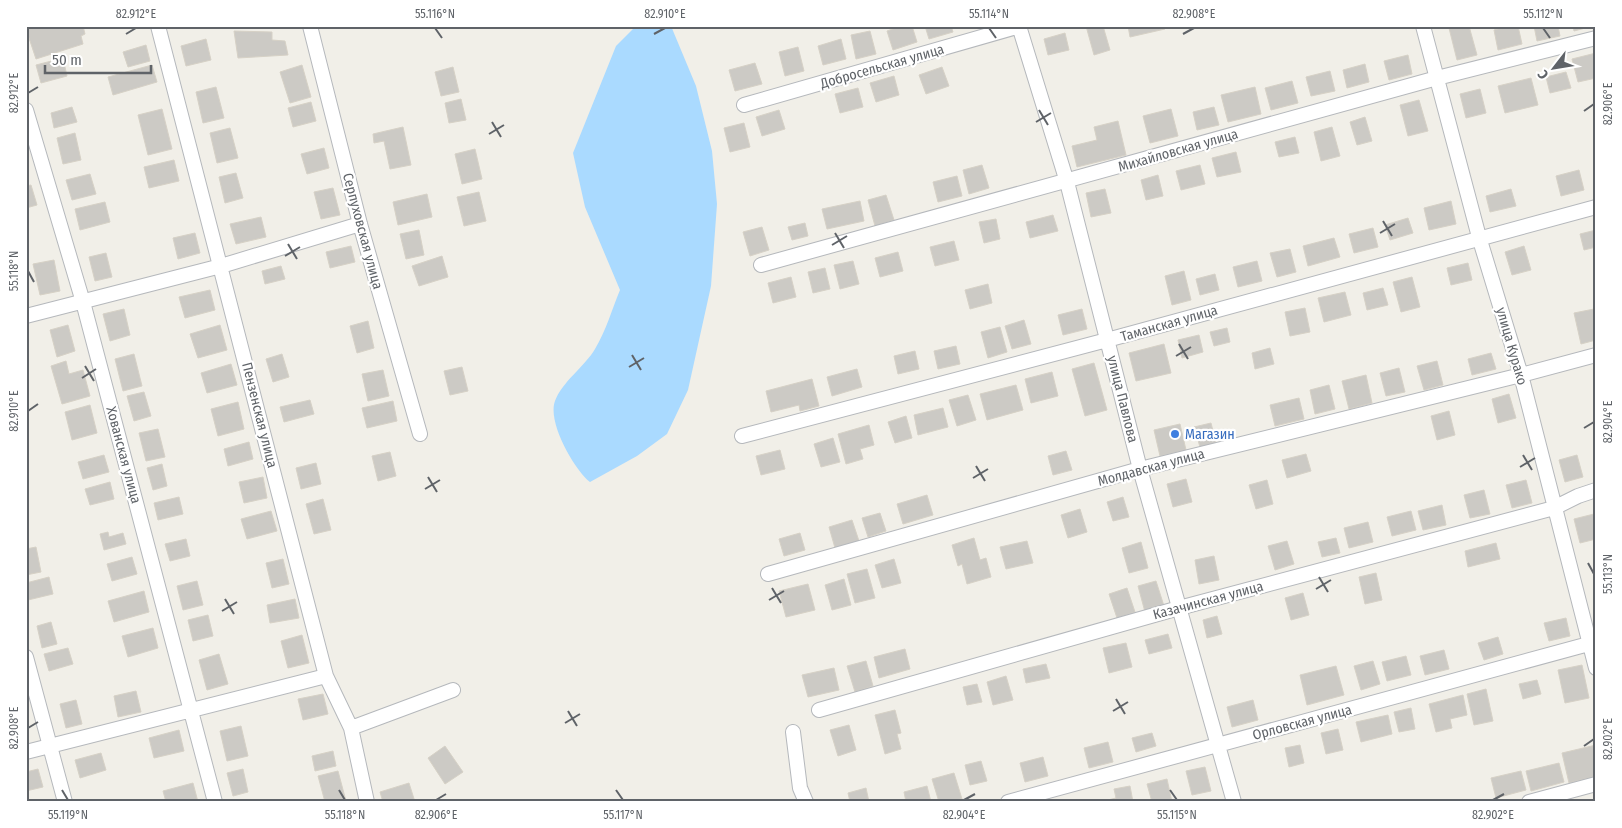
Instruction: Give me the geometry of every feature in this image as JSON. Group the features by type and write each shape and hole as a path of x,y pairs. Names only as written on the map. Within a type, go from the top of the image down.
{"street":[{"name":"Пензенская улица","path":"158,26 326,676 351,728 367,802"},
{"name":"Серпуховская улица","path":"310,26 360,224 420,434"},
{"name":"Добросельская улица","path":"744,105 1019,26"},
{"name":"улица Павлова","path":"1019,26 1066,182 1140,469 1216,745 1234,802"},
{"name":"улица Курако","path":"1423,26 1479,237 1521,375 1554,508 1593,643 1596,668"},
{"name":"Михайловская улица","path":"761,265 1437,78 1596,38"},
{"name":"Хованская улица","path":"26,110 83,302 215,802"},
{"name":"Таманская улица","path":"742,436 1108,340 1479,237 1596,207"},
{"path":"26,316 221,266 360,224"},
{"name":"Молдавская улица","path":"768,574 1140,469 1596,355"},
{"name":"Казачинская улица","path":"819,710 1179,608 1554,508 1578,496 1596,490"},
{"name":"Орловская улица","path":"1008,802 1593,643"},
{"path":"26,657 65,802"},
{"path":"26,752 326,676"},
{"path":"351,728 452,690"},
{"path":"792,732 800,788 806,802"},
{"path":"1529,802 1596,784"}],"water":[{"path":"636,26 671,26 696,86 712,151 717,204 711,286 688,390 667,434 637,456 590,482 577,467 558,432 555,421 555,401 562,388 591,355 599,342 620,290 585,207 573,153 616,46"}],"building":[{"path":"36,26 83,26 85,34 81,36 83,44 36,59 26,29"},
{"path":"901,26 912,26 917,42 893,50 887,31"},
{"path":"925,26 951,26 953,32 929,39"},
{"path":"1086,26 1103,26 1110,50 1094,55"},
{"path":"1128,26 1165,26 1165,29 1130,37"},
{"path":"1469,26 1477,55 1457,60 1449,28"},
{"path":"1518,26 1522,44 1498,50 1494,30"},
{"path":"1534,26 1558,26 1560,36 1537,41"},
{"path":"1573,26 1593,26 1574,31"},
{"path":"234,31 272,32 272,40 285,41 288,55 238,58"},
{"path":"870,31 876,54 856,59 851,35"},
{"path":"1065,33 1069,50 1048,55 1044,39"},
{"path":"206,39 211,60 186,66 181,46"},
{"path":"841,39 846,59 823,65 818,46"},
{"path":"146,45 150,61 128,67 123,52"},
{"path":"798,47 804,71 785,76 779,52"},
{"path":"1596,53 1596,78 1578,82 1572,59"},
{"path":"1408,55 1412,74 1389,80 1384,61"},
{"path":"63,58 67,76 41,83 36,65"},
{"path":"755,63 762,84 735,91 729,70"},
{"path":"1365,64 1369,82 1347,88 1343,70"},
{"path":"152,65 157,82 113,95 108,77"},
{"path":"302,65 311,97 290,103 280,72"},
{"path":"453,67 459,92 441,96 435,72"},
{"path":"942,67 949,86 926,94 919,75"},
{"path":"1330,71 1335,91 1311,96 1306,77"},
{"path":"1566,72 1571,88 1550,93 1546,77"},
{"path":"894,76 899,95 876,102 870,83"},
{"path":"1531,78 1538,105 1505,113 1498,86"},
{"path":"1292,81 1298,103 1271,110 1265,88"},
{"path":"216,87 224,118 203,123 196,92"},
{"path":"1255,87 1261,114 1228,122 1221,95"},
{"path":"858,88 863,107 840,113 835,94"},
{"path":"1480,89 1486,113 1466,118 1460,94"},
{"path":"461,99 466,120 449,123 445,103"},
{"path":"1419,100 1428,131 1408,136 1400,105"},
{"path":"311,102 316,121 293,127 288,108"},
{"path":"72,107 77,122 54,128 51,113"},
{"path":"1214,107 1219,125 1197,130 1193,112"},
{"path":"162,109 172,149 148,155 138,115"},
{"path":"1171,109 1178,136 1150,143 1143,116"},
{"path":"779,110 785,129 762,136 756,117"},
{"path":"1365,117 1372,141 1357,145 1350,122"},
{"path":"1118,121 1126,155 1077,167 1072,146 1097,140 1094,127"},
{"path":"744,123 750,147 730,152 724,128"},
{"path":"403,127 411,165 390,169 384,141 374,143 373,134"},
{"path":"1332,127 1340,156 1321,161 1314,132"},
{"path":"230,128 238,158 217,163 210,133"},
{"path":"75,133 81,160 63,164 57,138"},
{"path":"1295,137 1299,153 1279,157 1275,142"},
{"path":"324,148 329,168 307,174 301,154"},
{"path":"475,149 482,179 462,184 455,154"},
{"path":"1236,152 1241,172 1217,177 1212,158"},
{"path":"174,160 179,181 149,188 144,167"},
{"path":"982,165 989,188 969,194 963,170"},
{"path":"1200,165 1205,184 1181,190 1176,171"},
{"path":"1579,170 1584,190 1561,196 1556,176"},
{"path":"236,173 243,198 225,203 219,177"},
{"path":"90,174 96,194 72,200 66,180"},
{"path":"1158,175 1163,196 1146,200 1141,180"},
{"path":"957,176 962,196 938,202 933,182"},
{"path":"31,185 37,205 26,208 26,186"},
{"path":"333,188 340,215 321,219 314,192"},
{"path":"1105,189 1111,213 1091,217 1086,193"},
{"path":"1511,189 1516,206 1490,212 1486,196"},
{"path":"479,192 486,221 464,226 457,197"},
{"path":"427,194 432,217 398,225 393,202"},
{"path":"886,195 894,220 875,226 868,200"},
{"path":"860,201 864,221 827,229 822,209"},
{"path":"1451,201 1456,224 1429,230 1424,208"},
{"path":"105,202 110,222 80,230 75,209"},
{"path":"1053,215 1058,231 1030,238 1026,222"},
{"path":"261,217 266,237 236,244 230,224"},
{"path":"1408,218 1413,233 1390,240 1385,225"},
{"path":"996,219 1000,239 984,243 979,222"},
{"path":"805,223 808,236 792,240 788,227"},
{"path":"762,227 769,250 750,256 743,232"},
{"path":"1373,228 1378,247 1354,253 1349,234"},
{"path":"419,230 424,255 406,259 400,234"},
{"path":"1596,230 1596,247 1584,250 1580,234"},
{"path":"195,233 200,253 178,259 173,238"},
{"path":"1334,238 1340,257 1308,266 1303,246"},
{"path":"954,241 959,260 935,266 930,247"},
{"path":"351,246 355,262 330,268 326,252"},
{"path":"1524,246 1531,270 1512,275 1505,252"},
{"path":"1290,249 1296,272 1277,277 1270,253"},
{"path":"898,252 903,271 880,277 875,258"},
{"path":"106,253 112,277 95,281 89,257"},
{"path":"442,256 448,277 419,286 412,266"},
{"path":"54,260 60,291 40,295 33,264"},
{"path":"853,261 859,284 840,289 834,265"},
{"path":"1257,261 1262,281 1238,287 1233,267"},
{"path":"1468,263 1472,280 1451,285 1447,268"},
{"path":"281,266 285,279 265,284 262,271"},
{"path":"825,268 830,289 813,293 808,272"},
{"path":"1184,271 1191,300 1172,305 1165,276"},
{"path":"1215,274 1219,290 1200,295 1196,279"},
{"path":"791,277 796,297 773,303 768,283"},
{"path":"1412,277 1420,307 1401,312 1393,282"},
{"path":"988,284 992,303 970,309 965,290"},
{"path":"1383,288 1388,305 1367,310 1363,293"},
{"path":"210,290 215,310 185,318 179,297"},
{"path":"1345,292 1351,315 1324,322 1318,298"},
{"path":"1305,308 1310,332 1290,336 1285,312"},
{"path":"124,309 130,335 110,341 103,314"},
{"path":"1082,309 1087,329 1063,335 1058,315"},
{"path":"1594,309 1596,340 1581,344 1574,313"},
{"path":"1024,320 1031,344 1012,349 1005,326"},
{"path":"368,321 374,348 357,353 350,326"},
{"path":"68,325 75,351 57,357 50,330"},
{"path":"220,325 227,350 198,358 190,334"},
{"path":"1000,327 1007,352 988,358 981,332"},
{"path":"1227,328 1230,342 1214,346 1210,332"},
{"path":"1199,335 1203,352 1182,358 1178,340"},
{"path":"1164,344 1171,373 1136,381 1129,353"},
{"path":"956,346 960,364 938,369 934,351"},
{"path":"1270,348 1274,364 1255,369 1252,353"},
{"path":"915,351 919,369 898,374 894,356"},
{"path":"1491,353 1496,369 1472,375 1468,359"},
{"path":"134,354 142,386 123,391 115,359"},
{"path":"282,354 289,377 273,382 266,359"},
{"path":"66,361 69,374 83,370 90,396 62,404 51,366"},
{"path":"1437,361 1443,385 1424,390 1417,366"},
{"path":"1094,363 1107,410 1085,416 1072,369"},
{"path":"231,364 237,385 207,393 201,373"},
{"path":"462,367 468,391 450,395 444,371"},
{"path":"1399,368 1405,392 1386,396 1380,373"},
{"path":"857,369 862,387 832,396 827,377"},
{"path":"383,370 389,396 368,401 362,374"},
{"path":"1052,372 1058,396 1031,403 1025,379"},
{"path":"1366,375 1372,403 1349,409 1342,381"},
{"path":"812,379 819,406 800,411 799,405 771,412 766,391"},
{"path":"1016,385 1023,410 987,420 980,394"},
{"path":"1329,385 1335,409 1315,414 1310,390"},
{"path":"144,392 151,416 134,421 127,396"},
{"path":"1509,394 1516,418 1498,423 1492,399"},
{"path":"968,395 976,420 957,426 949,400"},
{"path":"1299,398 1304,419 1275,426 1270,405"},
{"path":"310,400 314,414 284,422 280,407"},
{"path":"393,401 397,421 367,428 362,408"},
{"path":"238,402 244,429 218,436 211,409"},
{"path":"90,405 97,433 72,440 65,412"},
{"path":"943,408 948,427 918,435 914,415"},
{"path":"1449,411 1455,435 1437,440 1431,416"},
{"path":"906,416 912,438 895,443 888,422"},
{"path":"1211,423 1216,443 1200,447 1194,427"},
{"path":"1180,424 1186,450 1160,456 1154,430"},
{"path":"869,425 874,445 860,449 863,459 846,464 838,434"},
{"path":"158,429 165,457 146,461 139,433"},
{"path":"833,438 840,462 821,467 814,444"},
{"path":"249,442 253,459 228,466 224,449"},
{"path":"780,450 785,469 761,475 756,456"},
{"path":"1066,451 1072,470 1053,475 1048,456"},
{"path":"390,452 396,476 378,481 372,456"},
{"path":"1306,454 1311,471 1287,478 1282,460"},
{"path":"104,455 109,472 83,479 78,462"},
{"path":"1577,455 1583,477 1565,482 1559,460"},
{"path":"316,463 321,484 301,489 296,468"},
{"path":"162,464 167,486 153,490 147,468"},
{"path":"263,477 267,498 244,503 239,482"},
{"path":"1186,479 1192,502 1173,507 1167,484"},
{"path":"1267,480 1273,504 1256,509 1249,485"},
{"path":"1526,480 1532,503 1512,508 1506,485"},
{"path":"110,482 114,499 90,505 85,489"},
{"path":"1484,490 1490,514 1470,518 1464,495"},
{"path":"927,495 933,515 903,524 897,504"},
{"path":"179,497 183,514 158,520 154,503"},
{"path":"1123,497 1129,517 1113,521 1107,502"},
{"path":"323,499 331,530 314,534 306,504"},
{"path":"1442,505 1446,525 1423,530 1418,511"},
{"path":"1080,509 1087,532 1068,538 1061,515"},
{"path":"271,511 277,531 247,539 241,519"},
{"path":"1411,511 1416,530 1392,536 1387,517"},
{"path":"880,513 886,531 868,537 862,518"},
{"path":"1594,514 1596,539 1580,543 1574,519"},
{"path":"852,520 859,541 835,548 829,527"},
{"path":"1368,522 1373,542 1349,548 1344,528"},
{"path":"108,532 109,537 123,533 126,544 104,550 100,534"},
{"path":"800,533 805,550 784,556 779,539"},
{"path":"974,538 980,560 986,558 991,577 967,584 962,564 958,566 952,545"},
{"path":"1336,538 1340,553 1322,557 1318,542"},
{"path":"186,539 190,556 170,561 165,544"},
{"path":"1027,541 1033,563 1006,569 1000,547"},
{"path":"1287,541 1294,564 1275,570 1268,546"},
{"path":"1141,542 1148,568 1129,573 1122,548"},
{"path":"1496,543 1500,559 1468,567 1465,551"},
{"path":"36,547 41,572 26,575 26,549"},
{"path":"1214,556 1219,580 1199,584 1195,560"},
{"path":"132,557 137,574 112,581 107,564"},
{"path":"283,559 289,584 272,588 266,563"},
{"path":"894,559 901,583 882,588 875,565"},
{"path":"867,569 875,598 855,603 847,574"},
{"path":"1376,573 1382,600 1365,604 1359,577"},
{"path":"49,577 53,594 28,600 26,583"},
{"path":"844,579 851,605 832,610 825,585"},
{"path":"197,581 203,605 183,610 177,586"},
{"path":"1156,581 1164,606 1145,612 1138,586"},
{"path":"808,584 815,610 786,617 779,591"},
{"path":"1127,588 1135,612 1117,618 1109,594"},
{"path":"144,591 149,612 114,622 108,601"},
{"path":"1303,593 1309,615 1291,620 1285,598"},
{"path":"295,599 299,618 270,623 267,605"},
{"path":"208,615 213,636 193,641 188,620"},
{"path":"1217,616 1222,634 1207,638 1203,620"},
{"path":"1566,618 1570,636 1549,641 1544,623"},
{"path":"51,622 57,644 42,648 37,626"},
{"path":"153,628 158,648 128,657 122,636"},
{"path":"1168,634 1172,648 1149,654 1145,640"},
{"path":"302,635 309,663 288,668 281,641"},
{"path":"1498,637 1503,654 1484,660 1478,643"},
{"path":"1126,643 1132,667 1109,673 1103,648"},
{"path":"68,648 73,664 49,671 44,654"},
{"path":"905,649 910,669 879,678 874,657"},
{"path":"1444,650 1449,669 1425,675 1420,656"},
{"path":"219,654 228,684 207,690 199,660"},
{"path":"1406,656 1411,675 1387,681 1382,662"},
{"path":"866,661 873,686 855,692 847,666"},
{"path":"1373,661 1380,684 1361,690 1354,666"},
{"path":"1046,664 1050,678 1026,683 1023,669"},
{"path":"1582,665 1589,698 1565,703 1558,670"},
{"path":"1336,666 1344,695 1307,705 1300,675"},
{"path":"834,668 839,690 808,697 802,675"},
{"path":"1006,676 1013,700 993,705 987,682"},
{"path":"1537,680 1541,694 1523,699 1519,684"},
{"path":"977,684 982,702 967,705 963,687"},
{"path":"1486,689 1493,721 1474,725 1467,694"},
{"path":"136,691 141,712 118,717 114,696"},
{"path":"323,694 328,714 303,720 298,699"},
{"path":"1463,695 1467,715 1450,719 1452,728 1436,732 1429,704"},
{"path":"76,700 82,724 66,728 60,704"},
{"path":"1253,700 1258,720 1232,727 1227,707"},
{"path":"1411,708 1415,729 1399,732 1394,712"},
{"path":"895,710 901,733 897,734 901,749 885,754 875,715"},
{"path":"1388,715 1392,734 1361,742 1356,722"},
{"path":"849,725 856,750 838,756 830,730"},
{"path":"241,726 248,756 227,761 220,731"},
{"path":"1338,729 1343,750 1326,754 1321,733"},
{"path":"179,730 184,751 154,758 149,738"},
{"path":"1152,733 1156,746 1136,752 1132,738"},
{"path":"1108,742 1113,762 1089,768 1084,748"},
{"path":"1300,745 1304,763 1289,767 1285,748"},
{"path":"1596,745 1596,776 1569,783 1562,753"},
{"path":"445,746 463,772 445,784 428,758"},
{"path":"333,751 336,766 315,771 312,756"},
{"path":"101,753 106,770 80,778 75,760"},
{"path":"1043,757 1048,776 1025,782 1020,763"},
{"path":"981,761 987,781 970,785 965,765"},
{"path":"1559,763 1564,782 1531,791 1526,771"},
{"path":"1205,767 1211,791 1192,795 1186,771"},
{"path":"38,769 43,787 26,791 26,772"},
{"path":"243,769 248,792 233,796 227,773"},
{"path":"338,771 346,801 325,802 318,776"},
{"path":"1521,771 1526,790 1496,798 1491,778"},
{"path":"954,773 962,799 939,802 932,779"},
{"path":"1167,779 1172,802 1152,802 1147,784"},
{"path":"193,783 198,802 166,802 163,791"},
{"path":"409,783 415,802 383,802 380,792"},
{"path":"927,786 931,802 906,802 904,792"},
{"path":"1130,786 1133,802 1100,802 1116,798 1114,789"},
{"path":"866,788 869,802 850,802 848,793"}],"place":[{"name":"Магазин","path":"1175,434"}]}
